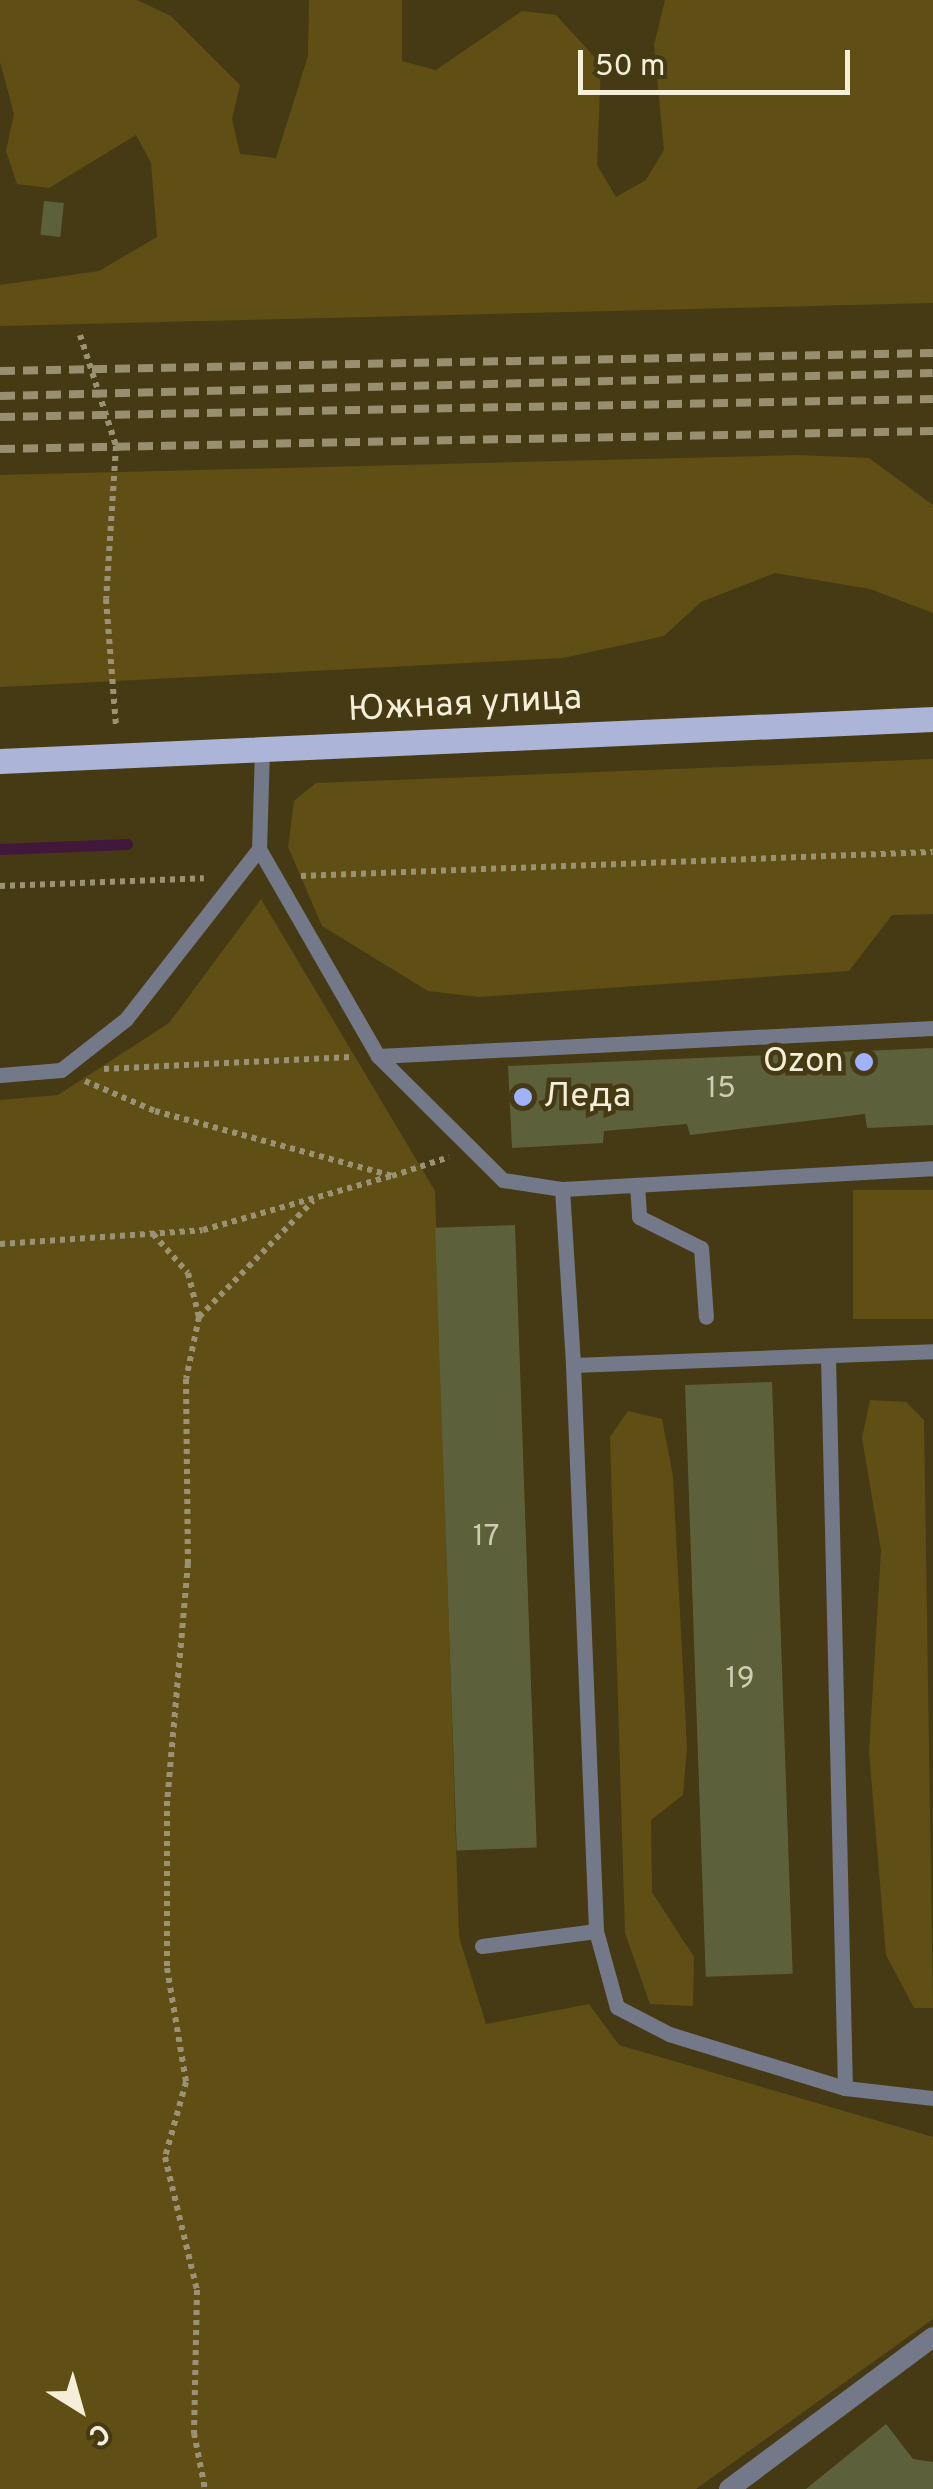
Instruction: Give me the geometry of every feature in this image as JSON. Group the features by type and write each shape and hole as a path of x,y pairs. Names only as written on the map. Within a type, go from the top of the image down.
{"main road":[{"name":"Южная улица","path":"0,760 933,719"}],"street":[{"path":"728,2489 933,2338"}],"lane":[{"path":"262,749 259,849 272,877 378,1056 467,1152 503,1180 562,1188 933,1168"},
{"path":"0,1076 61,1070 126,1019 259,849"},
{"path":"378,1056 933,1028"},
{"path":"637,1185 639,1217 701,1248 706,1317"},
{"path":"562,1188 596,1932 617,2006 670,2034 845,2088 933,2098"},
{"path":"573,1365 933,1352"},
{"path":"828,1357 845,2088"},
{"path":"482,1946 596,1932"}],"path":[{"path":"80,336 116,446 106,599 118,755"},
{"path":"272,877 933,852"},
{"path":"0,886 235,876"},
{"path":"61,1070 378,1056"},
{"path":"61,1070 154,1112 392,1176"},
{"path":"0,1244 152,1234 314,1200 467,1152"},
{"path":"198,1317 314,1200"},
{"path":"152,1234 188,1273 198,1317 186,1379 191,1509 167,1800 167,1968 186,2082 166,2157 197,2290 194,2432 205,2489"}],"shaded area":[{"path":"0,0 137,0 171,16 240,85 232,119 240,154 276,158 308,56 309,0 402,0 402,61 436,70 522,11 556,15 601,64 597,165 616,197 646,180 664,150 654,45 665,0 933,0 933,303 0,326 0,285 99,271 157,237 151,163 136,135 49,188 17,184 6,151 14,114 0,62"},
{"path":"799,455 869,458 933,505 933,613 870,589 775,573 701,602 664,636 563,658 0,687 0,475"},
{"path":"933,759 933,914 892,915 849,971 479,997 428,991 322,926 288,847 294,801 316,783"},
{"path":"261,899 435,1191 459,1937 486,2024 589,2004 619,2045 933,2137 933,2319 696,2489 0,2489 0,1100 58,1095 169,1023"},
{"path":"853,1190 933,1190 933,1319 853,1319"},
{"path":"870,1400 906,1402 924,1420 933,2008 914,2008 886,1955 869,1752 881,1551 862,1438"},
{"path":"628,1411 662,1419 673,1476 687,1748 683,1795 651,1820 652,1892 694,1957 693,2006 650,2004 625,1933 610,1437"}],"building":[{"path":"44,201 64,203 60,237 40,235"},
{"path":"933,1048 933,1125 867,1128 865,1114 690,1135 687,1124 604,1131 603,1143 512,1148 508,1066"},
{"path":"515,1225 537,1848 457,1850 435,1228"},
{"path":"772,1382 793,1974 706,1977 685,1385"},
{"path":"886,2424 913,2459 933,2462 933,2489 806,2489"}],"waterway":[{"path":"0,849 127,844"}],"railway":[{"path":"0,371 933,353"},
{"path":"0,396 933,373"},
{"path":"0,417 933,399"},
{"path":"0,449 933,431"}],"place":[{"name":"Ozon","path":"864,1062"},
{"name":"Леда","path":"523,1097"}]}
